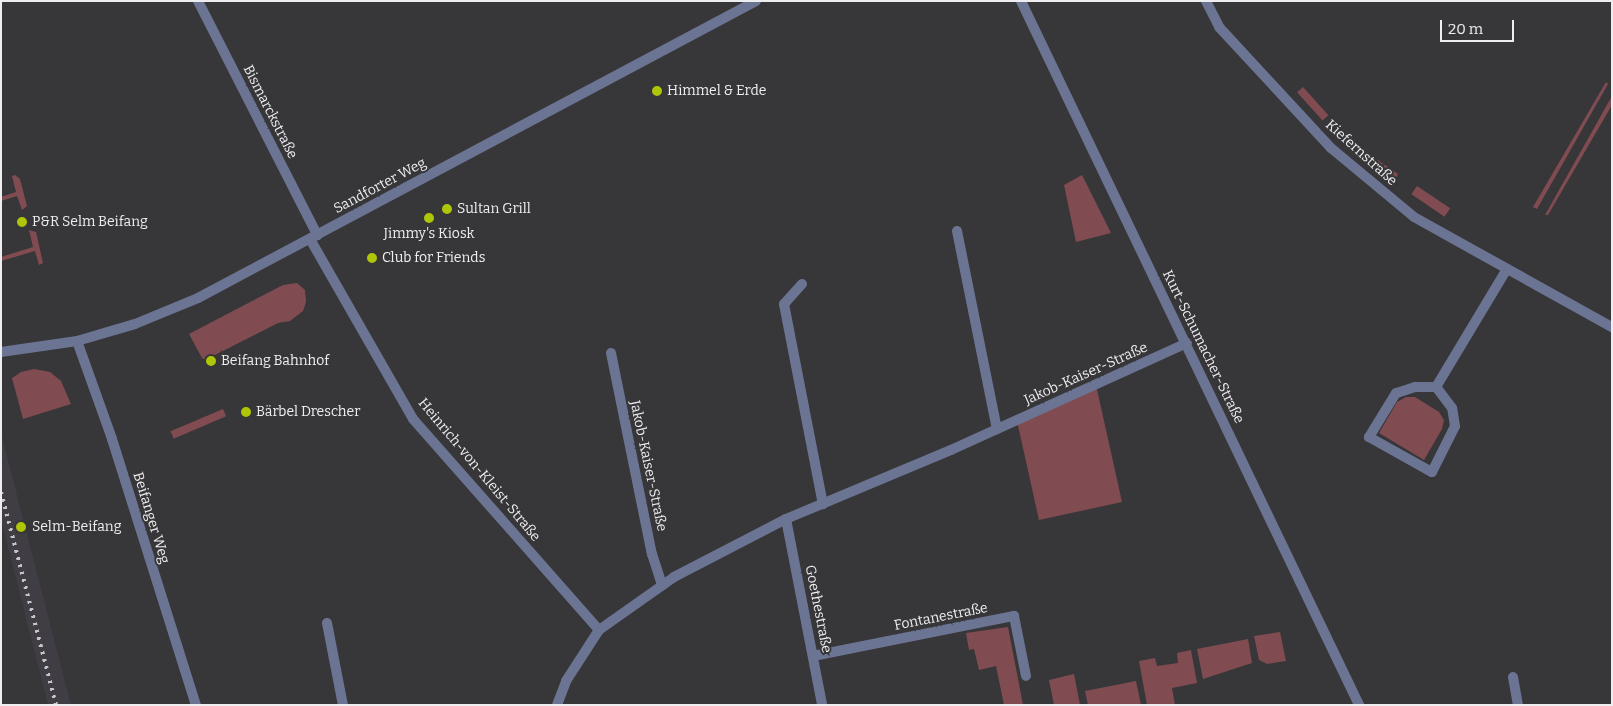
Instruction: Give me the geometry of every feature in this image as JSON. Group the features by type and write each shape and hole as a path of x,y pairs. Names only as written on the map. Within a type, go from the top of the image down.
{"street":[{"name":"Bismarckstraße","path":"198,1 313,237"},
{"name":"Sandforter Weg","path":"1,352 77,341 135,324 198,298 756,1"},
{"name":"Kurt-Schumacher-Straße","path":"1021,1 1187,343 1359,705"},
{"name":"Kiefernstraße","path":"1206,1 1218,27 1331,148 1414,217 1612,328"},
{"path":"957,231 997,430"},
{"name":"Heinrich-von-Kleist-Straße","path":"313,237 413,419 599,630"},
{"path":"1436,388 1507,269"},
{"path":"802,284 784,304 822,504"},
{"name":"Beifanger Weg","path":"77,341 112,439 196,705"},
{"name":"Jakob-Kaiser-Straße","path":"557,705 566,681 599,630 662,585 786,519 997,430 1187,343"},
{"name":"Jakob-Kaiser-Straße","path":"611,353 652,554 662,585"},
{"path":"1415,387 1436,388 1452,408 1455,426 1432,472 1369,437 1396,393 1415,387"},
{"name":"Goethestraße","path":"786,519 822,705"},
{"name":"Fontanestraße","path":"813,656 1014,616 1026,676"},
{"path":"327,623 343,705"},
{"path":"1513,677 1518,705"}],"shaded area":[{"path":"1606,82 1608,84 1537,209 1533,207"},
{"path":"1303,87 1328,115 1322,121 1297,92"},
{"path":"1612,96 1612,105 1548,215 1545,215"},
{"path":"1355,144 1398,174 1394,181 1350,152"},
{"path":"15,175 20,179 27,206 22,210 17,196 1,201 1,197 16,192 12,176"},
{"path":"1082,175 1111,233 1076,242 1064,185"},
{"path":"1417,186 1450,208 1445,217 1411,194"},
{"path":"29,230 36,232 43,263 39,265 35,251 1,261 1,257 33,247"},
{"path":"297,283 305,290 306,302 303,311 290,321 278,323 205,360 202,358 189,334 283,285"},
{"path":"34,369 50,372 61,381 71,404 23,419 12,378 21,372"},
{"path":"1096,385 1122,502 1039,520 1017,421"},
{"path":"1406,397 1415,397 1439,412 1444,420 1442,429 1424,460 1379,433 1397,402"},
{"path":"223,409 226,416 174,439 171,431"},
{"path":"1,433 71,705 48,705 1,519"},
{"path":"1008,627 1023,705 1004,705 996,666 979,670 974,649 969,650 966,633"},
{"path":"1280,632 1286,661 1267,664 1259,660 1254,636"},
{"path":"1248,639 1252,663 1203,679 1197,649"},
{"path":"1191,650 1197,683 1172,688 1175,705 1147,705 1139,661 1155,658 1157,666 1178,663 1177,653"},
{"path":"1074,674 1080,705 1054,705 1049,680"},
{"path":"1136,681 1141,705 1088,705 1085,691"}],"railway":[{"path":"1,492 56,705"}],"place":[{"name":"Himmel & Erde","path":"657,91"},
{"name":"Sultan Grill","path":"447,209"},
{"name":"Jimmy's Kiosk","path":"429,218"},
{"name":"P&R Selm Beifang","path":"22,222"},
{"name":"Club for Friends","path":"372,258"},
{"name":"Beifang Bahnhof","path":"211,361"},
{"name":"Bärbel Drescher","path":"246,412"},
{"name":"Selm-Beifang","path":"21,527"}]}
